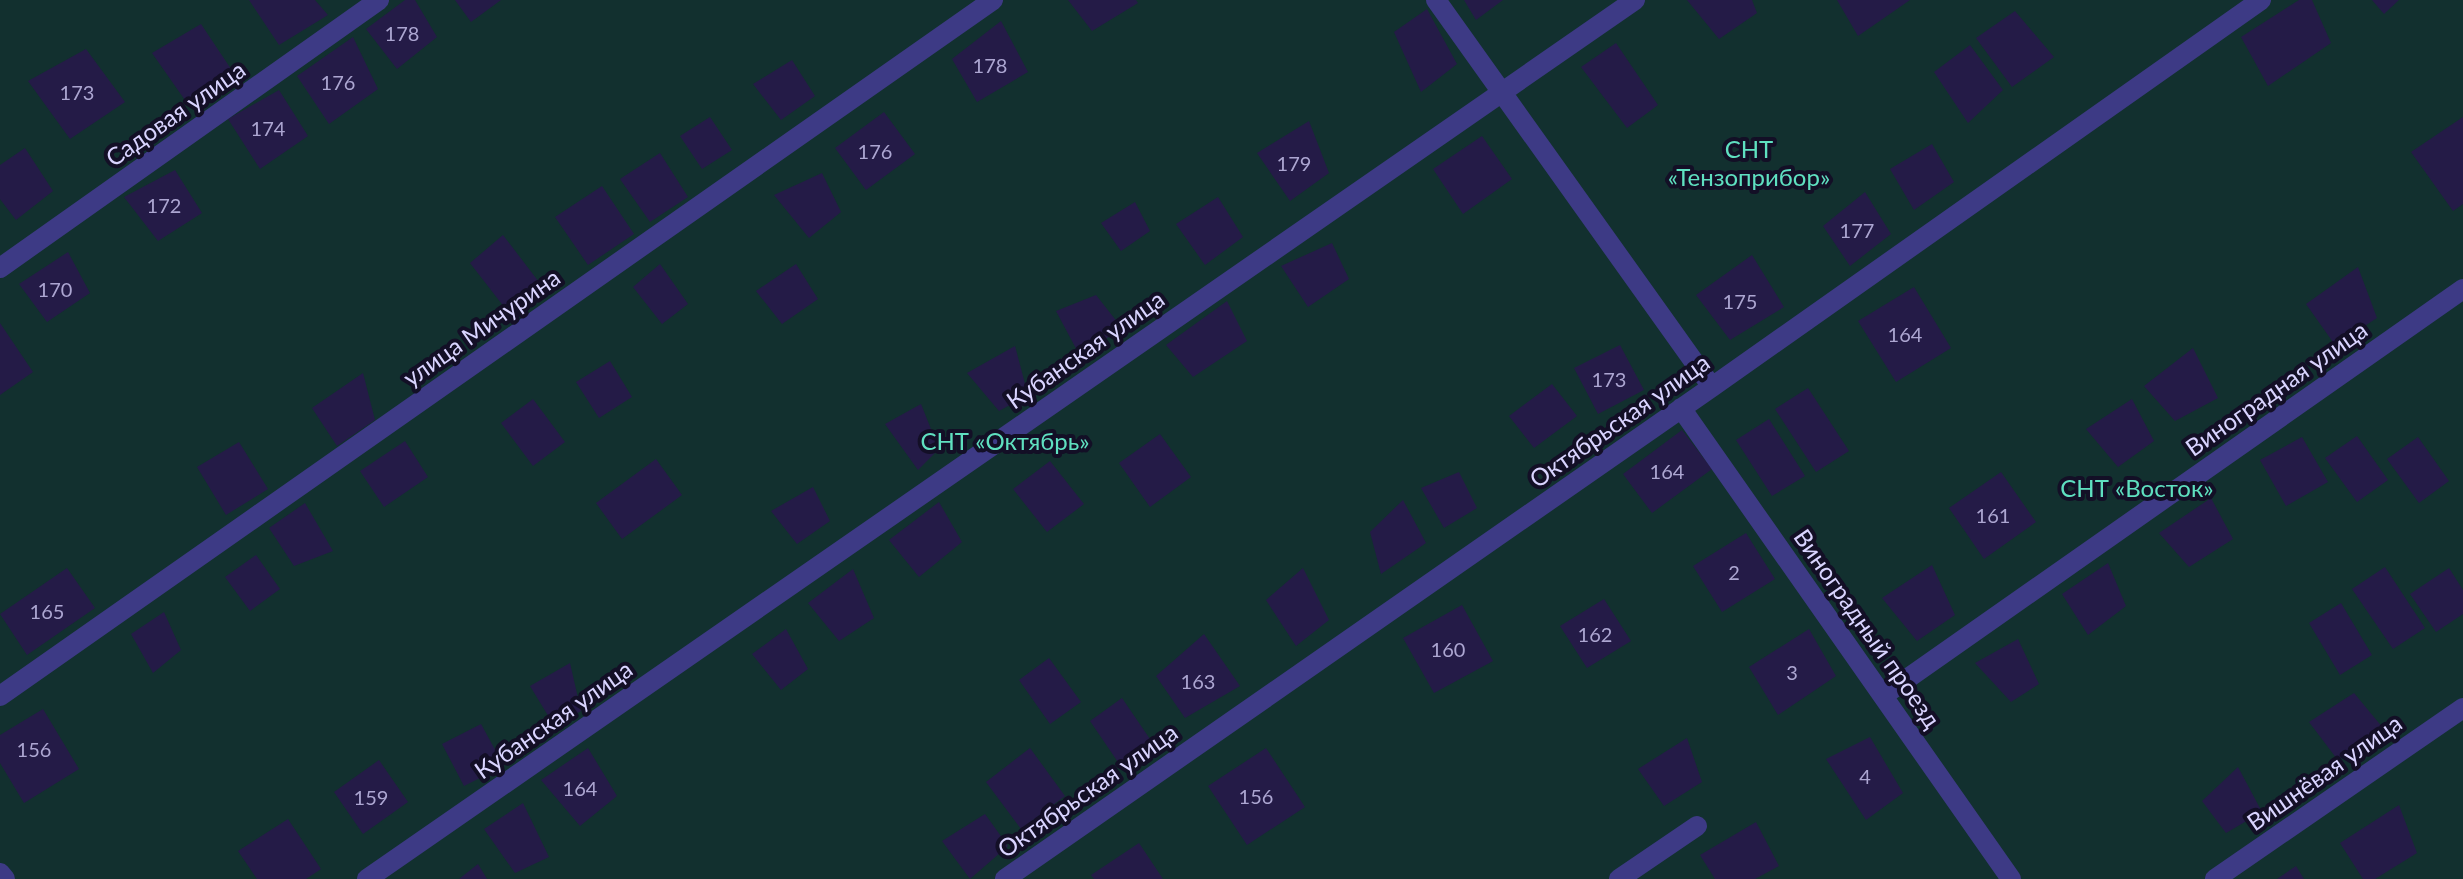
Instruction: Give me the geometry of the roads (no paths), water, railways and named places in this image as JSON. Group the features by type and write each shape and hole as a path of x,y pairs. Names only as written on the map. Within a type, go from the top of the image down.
{"street":[{"name":"Садовая улица","path":"0,268 379,0"},
{"name":"улица Мичурина","path":"0,696 993,0"},
{"path":"1436,0 1712,387"},
{"name":"Кубанская улица","path":"367,879 1635,0"},
{"name":"Октябрьская улица","path":"1005,879 2261,0"},
{"name":"Виноградная улица","path":"1884,695 2463,289"},
{"name":"Виноградный проезд","path":"1681,408 2011,879"},
{"name":"Вишнёвая улица","path":"2215,879 2463,708"},
{"path":"1619,879 1697,826"},
{"path":"0,873 5,879"}],"park label":[{"name":"СНТ «Тензоприбор»","path":"1749,162"},
{"name":"СНТ «Октябрь»","path":"1005,440"},
{"name":"СНТ «Восток»","path":"2137,487"}]}
